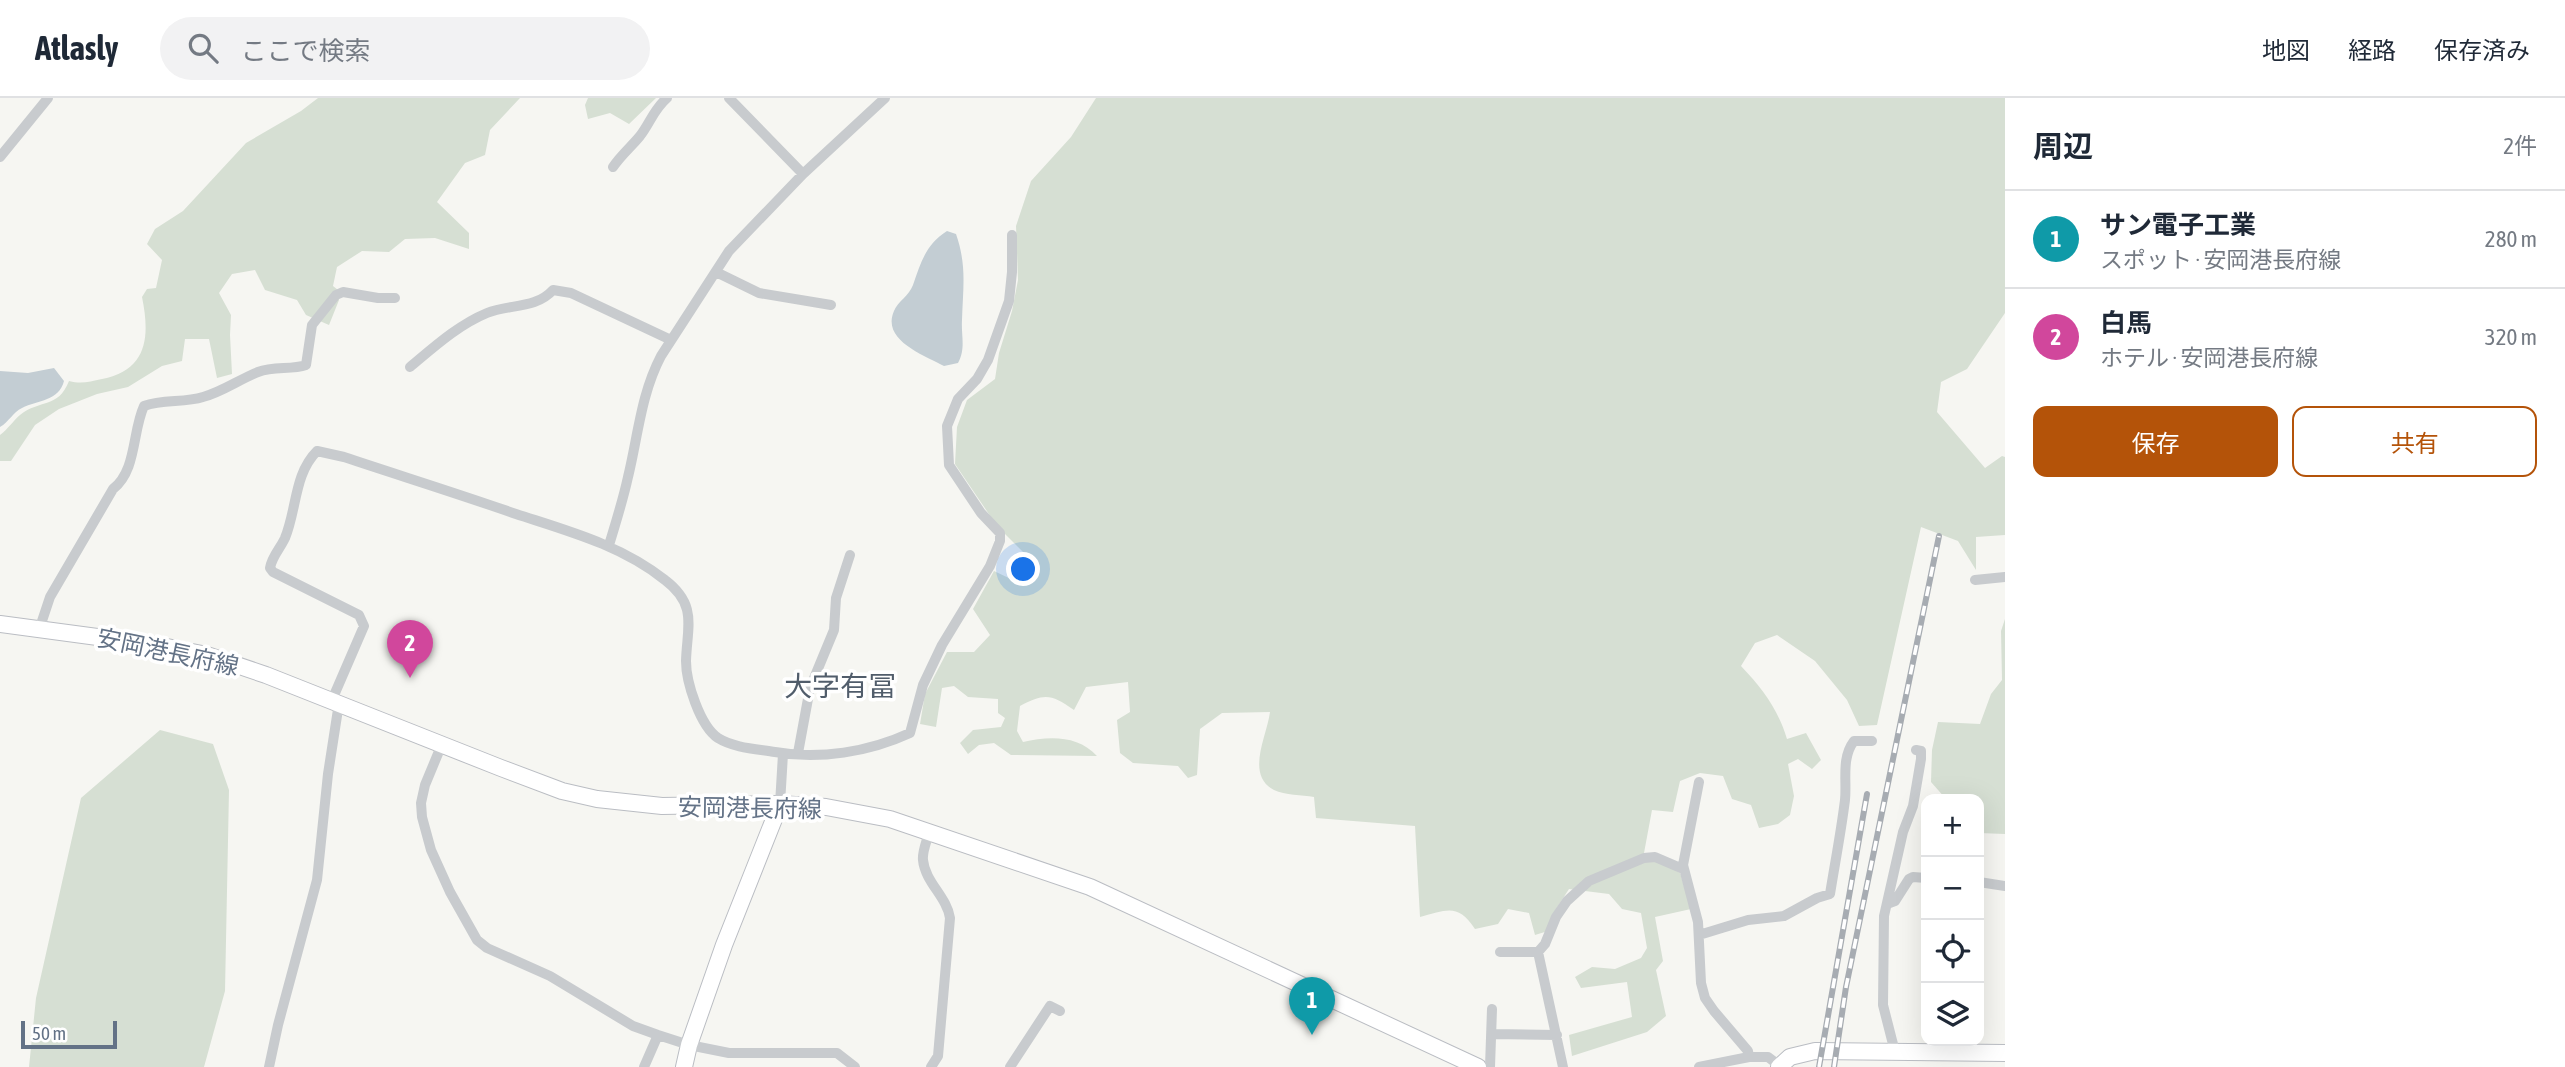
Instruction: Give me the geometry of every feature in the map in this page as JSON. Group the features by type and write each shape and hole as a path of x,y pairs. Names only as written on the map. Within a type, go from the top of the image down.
{"main road":[{"name":"安岡港長府線","path":"0,625 157,645 206,655 266,675 562,791 597,799 662,806 780,804 825,807 890,819 1090,887 1478,1067"},
{"path":"684,1067 689,1045 724,946 780,804"},
{"path":"1780,1066 1790,1057 1802,1052 2005,1053"}],"street":[{"path":"0,157 47,98"},
{"path":"613,167 624,151 640,136 657,106 667,98"},
{"path":"729,98 803,174"},
{"path":"609,545 628,477 651,374 671,340 729,251 803,174 886,98"},
{"path":"269,1067 317,880 335,702 365,626 359,615 273,572 270,568 272,559 285,539 307,461 317,451 344,457 609,545 666,580 680,593 687,608 690,622 686,664 693,696 704,724 718,738 738,746 783,754 849,752 910,733 918,697 942,645 990,566 1000,541 1000,533 981,513 949,465 947,426 958,399 977,379 988,360 1009,301 1012,236"},
{"path":"716,272 759,293 831,305"},
{"path":"410,367 459,328 478,317 546,298 553,290 571,293 671,340"},
{"path":"39,630 50,597 113,489 120,483 145,406 204,397 260,372 277,367 306,365 312,325 336,295 343,292 395,298"},
{"path":"798,753 808,698 834,630 836,598 850,555"},
{"path":"1975,580 2005,577"},
{"path":"1699,935 1748,920 1784,916 1830,894 1845,797 1849,748 1854,741 1872,741"},
{"path":"442,744 425,785 421,803 422,817 431,850 450,892 477,940 488,948 550,976 633,1026 658,1035 729,1053 838,1053 855,1067"},
{"path":"1895,1052 1883,1005 1884,916 1903,832 1913,806 1921,758 1921,751 1916,750"},
{"path":"780,804 783,754"},
{"path":"1699,782 1683,857 1683,869 1698,922 1700,971 1705,998 1748,1051 1749,1057"},
{"path":"929,832 924,853 925,869 949,909 950,918 937,1056 931,1067"},
{"path":"1500,952 1538,952 1545,944 1561,909 1588,881 1644,858 1655,857 1683,869"},
{"path":"1887,904 1895,901 1909,879 1921,878"},
{"path":"1984,883 2005,886"},
{"path":"1538,952 1563,1067"},
{"path":"1010,1067 1050,1006 1060,1011"},
{"path":"1490,1067 1492,1009"},
{"path":"1492,1034 1557,1035"},
{"path":"644,1067 658,1035"},
{"path":"1699,1067 1749,1057 1768,1057 1780,1066"}],"shaded area":[{"path":"318,98 520,98 490,130 485,155 465,163 437,202 469,233 469,249 435,238 405,239 389,252 362,251 337,267 333,286 338,290 339,300 329,325 306,315 297,300 265,290 255,270 232,274 219,293 231,315 232,374 217,378 209,339 185,339 182,361 162,366 128,387 97,394 59,409 35,425 11,461 0,461 0,435 20,415 60,396 69,381 89,382 102,379 129,368 137,359 145,338 142,297 147,289 156,288 162,260 147,244 155,229 183,211 246,143"},
{"path":"588,98 656,98 629,124 610,113 588,119 585,105"},
{"path":"1096,98 2005,98 2005,313 1967,369 1941,382 1937,412 1985,468 2002,456 2005,457 2005,535 1976,537 1976,570 1958,541 1921,527 1877,725 1859,726 1847,700 1815,661 1777,635 1755,643 1741,666 1768,700 1787,739 1806,733 1821,760 1812,769 1798,759 1788,764 1794,796 1790,815 1778,824 1759,828 1751,805 1732,799 1723,776 1700,773 1680,781 1673,812 1652,810 1644,853 1680,873 1691,909 1655,917 1663,961 1656,970 1666,1016 1647,1032 1572,1056 1569,1035 1632,1017 1627,982 1581,988 1575,977 1592,967 1615,969 1641,958 1647,948 1641,913 1622,909 1609,894 1569,889 1556,909 1548,931 1535,935 1529,913 1508,909 1498,924 1475,929 1457,912 1445,911 1420,917 1415,826 1316,818 1314,797 1278,792 1265,783 1259,765 1270,712 1222,713 1200,729 1197,775 1188,778 1178,766 1133,763 1120,753 1117,720 1130,712 1128,682 1086,687 1074,710 1048,697 1020,706 1017,731 1023,742 1063,739 1081,744 1097,756 1011,755 994,743 979,745 968,754 960,743 973,730 1001,727 1005,718 998,713 998,699 968,697 954,686 942,688 936,727 920,724 925,694 947,652 974,652 990,635 973,609 994,571 1013,580 1031,577 1033,562 997,526 955,464 957,427 967,400 995,379 1018,280 1016,226 1031,181 1071,137"},
{"path":"947,231 956,234 962,256 963,347 958,363 944,366 907,345 894,330 892,321 896,307 911,289 929,248"},
{"path":"54,368 64,381 58,393 19,410 0,427 0,371 28,373"},
{"path":"2005,619 2005,834 1984,833 1984,794 1942,794 1931,782 1932,750 1938,722 1980,724 1991,694 2002,680 2001,631"},
{"path":"160,730 213,744 229,790 225,991 204,1067 29,1067 36,998 81,798"}],"railway":[{"path":"1834,1067 1846,987 1939,536"},
{"path":"1819,1067 1867,794"}],"place":[{"name":"白馬","path":"410,678"},
{"name":"サン電子工業","path":"1312,1035"}],"district":[{"name":"大字有冨","path":"840,686"}]}
